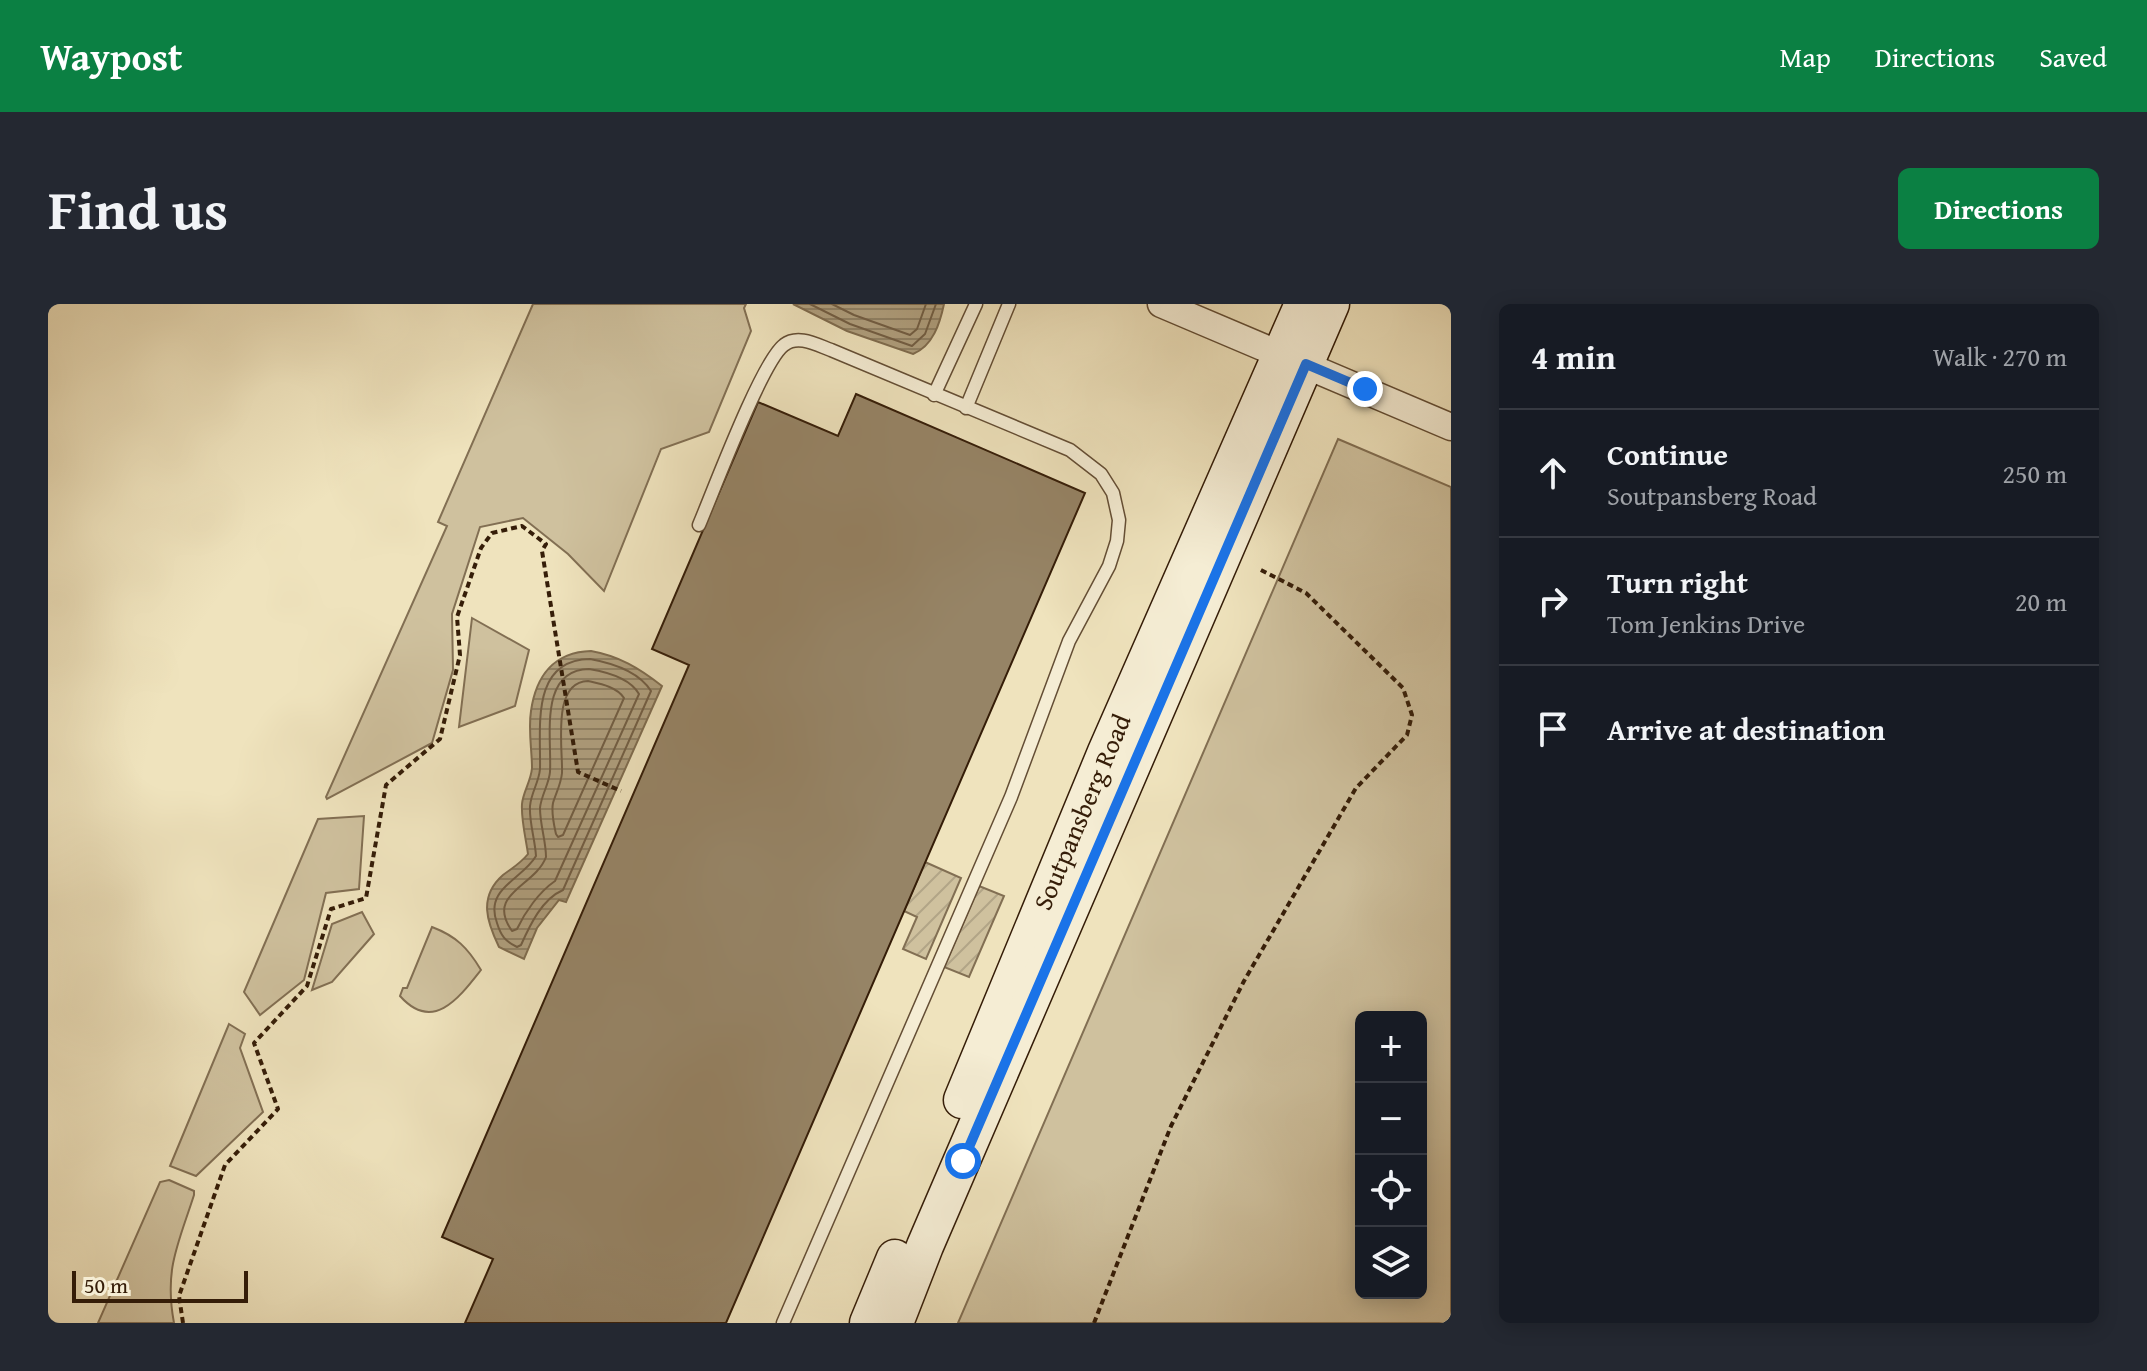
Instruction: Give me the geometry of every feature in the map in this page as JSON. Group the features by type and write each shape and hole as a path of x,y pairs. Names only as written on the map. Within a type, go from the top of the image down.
{"main road":[{"name":"Soutpansberg Road","path":"895,1323 1294,359 1303,304"},
{"name":"Soutpansberg Road","path":"868,1323 1106,752 1294,359 1331,304"}],"street":[{"path":"1161,304 1451,427"}],"lane":[{"path":"934,395 976,304"},
{"path":"966,408 1009,304"},
{"path":"699,525 775,354 786,343 798,340 810,342 1070,450 1101,474 1113,493 1119,520 1117,541 1109,566 1069,641 1011,797 783,1323"}],"path":[{"path":"183,1323 179,1296 225,1165 278,1109 254,1043 307,986 331,909 366,898 386,785 440,739 460,655 457,617 481,548 492,533 522,526 546,544 542,551 578,772 621,791"},
{"path":"1094,1323 1171,1126 1244,981 1356,788 1407,735 1410,725 1412,715 1403,688 1306,593 1259,569"}],"shaded area":[{"path":"533,304 746,304 744,308 751,331 709,432 661,449 604,591 568,554 523,518 480,527 452,614 453,670 432,743 327,799 447,526 438,522"},
{"path":"1338,439 1451,487 1451,1323 958,1323"},
{"path":"472,618 529,650 515,706 459,727"},
{"path":"364,816 359,889 326,893 304,980 260,1015 244,992 318,819"},
{"path":"925,862 961,878 926,959 903,949 917,917 904,911"},
{"path":"979,886 1004,896 969,977 944,967"},
{"path":"362,912 374,934 332,982 312,990 332,924"},
{"path":"432,927 461,944 481,970 464,991 445,1007 423,1011 412,1007 400,996 403,988 407,988"},
{"path":"229,1024 245,1034 240,1048 263,1112 196,1176 170,1166"},
{"path":"169,1180 194,1191 174,1258 171,1304 174,1323 98,1323 160,1182"}],"water":[{"path":"793,304 944,304 931,340 913,354 847,331"},
{"path":"591,651 628,664 662,686 566,902 559,900 537,928 524,959 499,947 488,919 488,901 495,883 528,854 522,804 532,768 530,718 537,687 557,661 578,652"}],"building":[{"path":"856,394 1085,493 726,1323 465,1323 493,1259 442,1237 689,665 652,649 758,402 838,436"}],"route":[{"path":"963,1161 1306,364 1365,389"}]}
